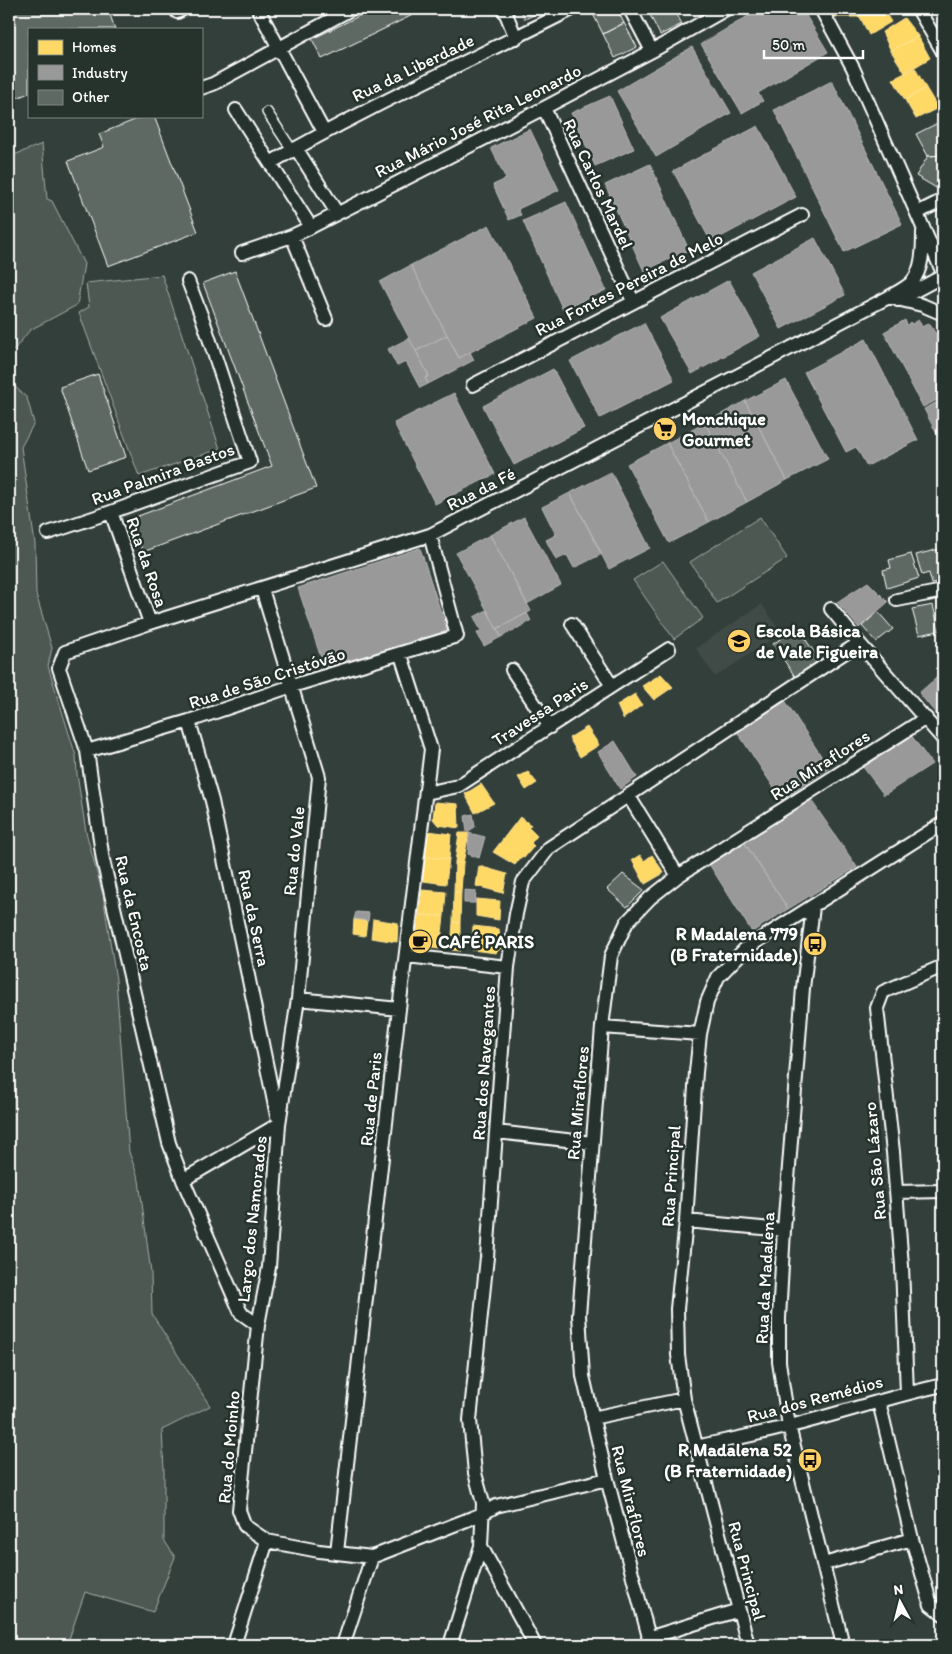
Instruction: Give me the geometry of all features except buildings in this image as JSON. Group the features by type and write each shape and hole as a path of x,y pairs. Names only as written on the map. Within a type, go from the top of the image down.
{"street":[{"path":"258,9 324,132"},
{"path":"202,88 213,84 351,9"},
{"path":"504,9 516,38"},
{"name":"Rua da Liberdade","path":"270,163 368,109 572,9"},
{"path":"630,9 652,51"},
{"name":"Rua Mário José Rita Leonardo","path":"242,254 311,227 544,108 652,51 726,9"},
{"path":"820,9 853,68 943,275"},
{"path":"918,9 943,52"},
{"name":"Rua Carlos Mardel","path":"544,108 633,301"},
{"path":"236,110 311,227"},
{"path":"267,112 337,213"},
{"path":"917,213 943,200"},
{"name":"Rua Fontes Pereira de Melo","path":"473,385 802,215"},
{"name":"Rua da Fé","path":"893,299 912,282 919,269 923,250 923,227"},
{"path":"292,236 326,319"},
{"name":"Rua da Fé","path":"65,652 430,535 943,275"},
{"name":"Rua Palmira Bastos","path":"48,533 250,462 203,320 188,281"},
{"path":"893,299 922,305 943,314"},
{"name":"Rua da Rosa","path":"111,512 150,624"},
{"name":"Rua de São Cristóvão","path":"87,751 189,721 292,686 457,636 430,535"},
{"name":"Rua do Vale","path":"262,589 319,777 298,999 279,1124"},
{"path":"897,600 943,591"},
{"path":"831,608 943,739"},
{"path":"572,624 612,686"},
{"name":"Rua dos Navegantes","path":"481,1546 483,1503 475,1473 470,1420 487,1257 508,967 516,914 524,882 550,848 859,643"},
{"name":"Travessa Paris","path":"426,793 458,786 670,649"},
{"name":"Rua da Encosta","path":"65,652 59,668 87,751 103,860 169,1143 183,1180"},
{"name":"Rua de Paris","path":"337,1552 399,1009 431,749 401,654"},
{"path":"512,670 550,727"},
{"name":"Rua Miraflores","path":"650,1642 607,1479 583,1376 580,1315 592,1142 602,1027 611,956 627,922 650,898 678,876 926,718"},
{"name":"Rua da Serra","path":"189,721 212,801 279,1124"},
{"path":"628,795 678,876"},
{"name":"Rua Principal","path":"748,1645 684,1399 678,1355 676,1309 686,1221 696,1072 700,1034 707,1002 718,977 746,949 943,823"},
{"name":"Rua da Madalena","path":"814,907 803,988 784,1230 778,1318 779,1354 789,1426 843,1645"},
{"path":"406,956 508,967"},
{"name":"Rua São Lázaro","path":"907,1393 902,1266 877,1008 883,992 943,966"},
{"path":"298,999 399,1009"},
{"path":"602,1027 700,1034"},
{"name":"Largo dos Namorados","path":"279,1124 269,1267 258,1325 241,1314 183,1180 279,1124"},
{"path":"497,1132 592,1142"},
{"path":"896,1192 943,1191"},
{"path":"686,1221 784,1230"},
{"name":"Rua do Moinho","path":"258,1325 239,1510 245,1526 267,1541"},
{"name":"Rua dos Remédios","path":"696,1447 789,1426 907,1393 943,1385"},
{"path":"592,1418 684,1399"},
{"path":"880,1402 912,1539 931,1605 943,1614"},
{"path":"234,1645 267,1541 372,1557 482,1514 496,1506 607,1479"},
{"path":"824,1564 912,1539"},
{"path":"450,1645 481,1546"},
{"path":"481,1546 535,1645"},
{"path":"343,1645 372,1557"},
{"path":"650,1642 739,1610"}],"shaded area":[{"path":"42,144 47,199 52,201 84,264 77,305 30,330 9,356 9,157"},
{"path":"162,275 220,449 139,476 79,313 89,307 86,283"},
{"path":"9,381 27,398 34,423 21,447 35,544 36,594 52,648 48,666 76,756 86,832 103,895 116,980 129,1152 139,1180 151,1273 152,1314 210,1406 162,1430 164,1540 175,1557 153,1612 85,1592 67,1645 9,1645"},
{"path":"760,517 787,558 717,603 690,562"},
{"path":"663,561 703,618 674,639 633,580"},
{"name":"Escola Básica de Vale Figueira","path":"762,604 781,633 715,677 696,648"}],"place":[{"name":"Monchique Gourmet","path":"665,429"},
{"name":"Escola Básica de Vale Figueira","path":"739,641"},
{"name":"CAFÉ PARIS","path":"420,942"},
{"name":"R Madalena 779 (B Fraternidade)","path":"815,944"},
{"name":"R Madalena 52 (B Fraternidade)","path":"810,1460"}]}
